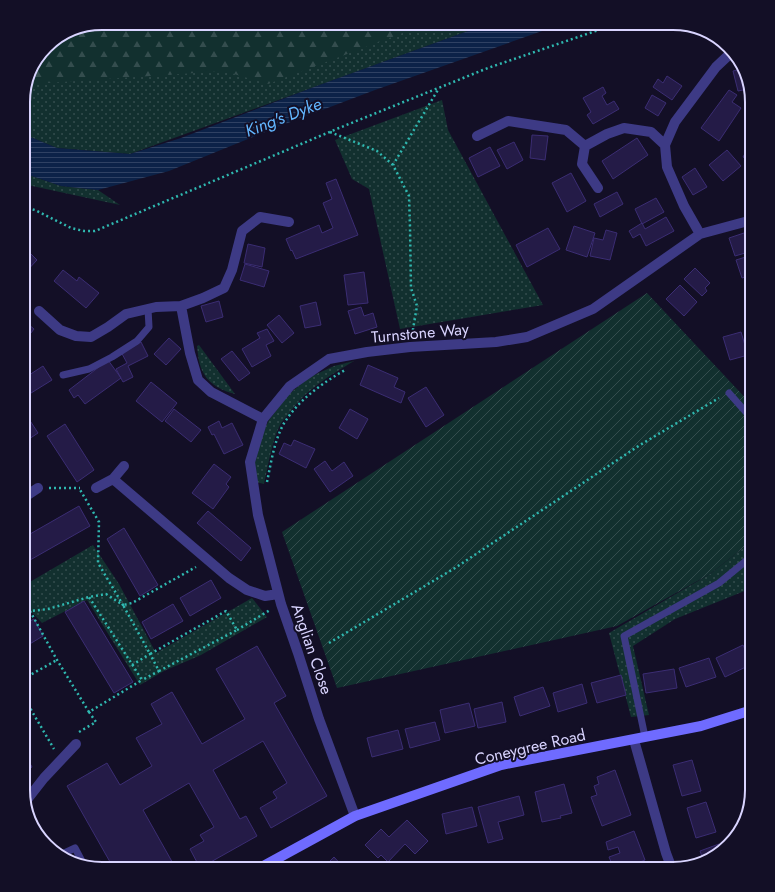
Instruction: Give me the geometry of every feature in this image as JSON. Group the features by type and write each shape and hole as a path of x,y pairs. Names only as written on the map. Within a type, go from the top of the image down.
{"street":[{"path":"700,234 684,206 667,167 665,145 675,122 716,67 728,56"},
{"path":"476,136 508,121 566,130 585,146"},
{"path":"585,146 607,134 624,128 651,132 665,145"},
{"path":"585,146 582,164 598,188"},
{"path":"39,311 60,330 76,336 91,336 108,327 126,314 156,307 181,306 224,288 232,270 242,231 260,217 288,222"},
{"name":"Turnstone Way","path":"279,599 258,515 250,462 263,419 290,386 329,359 367,352 410,347 496,342 527,337 592,309 700,234 745,222"},
{"path":"181,306 190,353 198,380 211,392 263,419"},
{"path":"96,488 113,479 124,466"},
{"name":"Anglian Close","path":"113,479 229,578 247,590 279,599 319,719 355,816"},
{"path":"30,493 38,488"},
{"name":"Coneygree Road","path":"271,862 355,816 501,765 701,726 745,712"},
{"path":"634,740 669,862"},
{"path":"31,795 44,778 76,744"}],"lane":[{"path":"63,375 88,369 112,357 136,341 150,327 148,309"},
{"path":"729,392 745,411"},
{"path":"645,737 624,636 720,583 745,562"},
{"path":"67,852 75,848 81,859"}],"path":[{"path":"30,209 71,228 84,231 95,231 330,132 488,68 599,30"},
{"path":"393,165 439,88"},
{"path":"330,132 377,151 393,165 408,196 411,288 417,306 410,347"},
{"path":"256,502 266,485 272,458 283,426 294,410 306,397 327,381 350,367"},
{"path":"329,643 455,568 640,445 729,392"},
{"path":"38,488 96,488"},
{"path":"79,488 99,522 98,563 124,605 159,670"},
{"path":"76,744 76,734 96,722 30,611 48,609 89,597 106,594 124,605 132,603 208,561"},
{"path":"89,597 142,680"},
{"path":"89,712 159,670 237,630 279,599"},
{"path":"132,665 226,610 237,630"},
{"path":"30,675 58,660"},
{"path":"30,708 60,761"}],"green space":[{"path":"102,30 471,30 130,154 57,148 30,137 30,97 32,83 42,62 54,48 74,35 83,32"},
{"path":"102,30 410,30 268,84 224,71 32,84 41,64 48,54 58,45 74,35 83,32"},
{"path":"442,100 448,130 543,305 400,329 369,189 352,179 335,140"},
{"path":"30,175 61,186 98,190 120,205 30,186"},
{"path":"647,293 745,398 745,546 710,574 617,626 337,688 282,532"},
{"path":"199,345 235,394 217,387 207,378 202,371 199,360 197,346"},
{"path":"354,361 326,378 309,391 294,406 277,431 270,454 264,484 256,482 255,462 263,432 269,420 289,394 310,377 334,366"},
{"path":"93,545 119,584 156,653 252,598 267,617 201,655 164,671 140,685 87,600 42,623 30,610 30,582"},
{"path":"745,546 745,591 675,619 633,646 649,715 631,717 609,633 710,574"}],"water":[{"name":"King's Dyke","path":"471,30 545,30 375,90 280,126 169,171 98,190 61,186 30,175 30,137 57,148 130,154 181,138 314,87"}],"building":[{"path":"738,70 744,90 738,91 733,71"},
{"path":"667,76 682,86 672,100 653,87 658,79 663,83"},
{"path":"603,87 606,93 602,96 607,105 614,101 619,109 593,124 587,115 591,112 583,98"},
{"path":"729,90 737,95 732,102 741,108 719,141 701,128"},
{"path":"652,95 666,103 658,116 645,108"},
{"path":"532,135 548,136 545,160 530,158"},
{"path":"637,138 648,155 613,179 602,161"},
{"path":"514,142 523,160 507,169 497,150"},
{"path":"490,147 500,166 478,177 469,158"},
{"path":"727,150 741,166 723,181 709,165"},
{"path":"695,168 707,187 693,195 682,177"},
{"path":"571,173 586,201 567,212 552,183"},
{"path":"336,179 358,235 296,259 286,239 319,225 322,233 333,228 323,203 332,199 326,183"},
{"path":"617,192 623,204 600,217 594,204"},
{"path":"656,198 664,212 642,224 635,209"},
{"path":"666,217 674,231 646,246 640,234 633,238 629,231 642,223 645,229"},
{"path":"574,226 595,233 587,257 566,250"},
{"path":"548,228 560,249 527,267 516,245"},
{"path":"606,230 617,233 610,260 590,256 594,238 603,240"},
{"path":"745,233 745,253 735,256 729,238"},
{"path":"248,244 265,248 262,267 244,263"},
{"path":"30,253 37,260 30,268"},
{"path":"745,257 745,277 742,278 736,260"},
{"path":"245,264 269,271 264,287 240,280"},
{"path":"695,268 710,283 705,288 707,291 702,296 684,279"},
{"path":"63,270 77,281 79,277 99,293 86,308 54,281"},
{"path":"364,272 368,303 348,305 344,275"},
{"path":"680,285 697,302 684,316 666,299"},
{"path":"219,301 223,317 206,322 201,306"},
{"path":"316,302 321,325 305,328 300,306"},
{"path":"361,307 364,316 373,313 377,327 355,334 348,311"},
{"path":"279,315 294,333 282,343 267,325"},
{"path":"30,326 34,329 30,334"},
{"path":"267,329 274,341 266,345 271,356 252,367 242,349 260,338 257,333"},
{"path":"741,332 745,345 745,356 730,360 723,337"},
{"path":"169,338 181,349 166,365 154,354"},
{"path":"141,342 148,356 128,366 133,377 123,382 116,369 127,363 120,350 132,347"},
{"path":"232,351 250,373 239,381 221,359"},
{"path":"108,360 121,378 85,404 78,395 74,398 69,390"},
{"path":"368,365 398,378 394,387 405,392 401,403 360,385"},
{"path":"43,366 52,380 30,394 30,374"},
{"path":"151,382 177,403 162,422 136,401"},
{"path":"426,387 444,415 426,427 408,398"},
{"path":"174,409 201,430 191,442 165,421"},
{"path":"350,409 368,419 357,439 339,428"},
{"path":"30,421 38,433 30,438"},
{"path":"219,421 222,428 232,423 243,445 224,454 214,434 212,435 208,427"},
{"path":"65,424 94,470 77,482 47,436"},
{"path":"294,440 315,449 306,468 279,454 284,443 291,446"},
{"path":"325,461 332,471 344,462 353,476 330,492 314,469"},
{"path":"214,464 231,477 226,484 229,487 213,509 192,493"},
{"path":"79,506 90,526 30,560 30,534"},
{"path":"208,511 251,548 241,561 197,523"},
{"path":"124,528 158,585 140,596 107,539"},
{"path":"211,580 221,598 190,616 180,598"},
{"path":"84,601 133,682 114,693 65,612"},
{"path":"173,604 183,621 151,639 142,622"},
{"path":"34,619 43,636 30,644 30,621"},
{"path":"743,645 745,649 745,667 725,677 716,658"},
{"path":"257,646 286,696 274,703 327,796 271,828 260,808 277,798 273,792 287,783 263,741 213,770 240,819 246,816 257,836 211,862 197,862 190,849 204,841 200,835 214,827 189,783 143,810 172,862 110,862 67,786 107,763 120,785 152,766 136,738 162,724 151,704 172,692 202,744 245,719 216,669"},
{"path":"709,658 716,677 686,687 679,668"},
{"path":"674,669 677,688 646,693 643,674"},
{"path":"621,675 626,695 597,703 591,683"},
{"path":"582,684 587,703 558,712 553,693"},
{"path":"543,687 550,706 520,716 514,697"},
{"path":"502,702 506,722 478,728 474,709"},
{"path":"469,703 475,726 445,733 440,710"},
{"path":"435,722 440,740 410,748 405,729"},
{"path":"398,730 403,749 372,757 367,738"},
{"path":"692,760 701,791 682,796 673,765"},
{"path":"615,770 631,815 602,826 591,797 597,795 594,786 599,784 597,777"},
{"path":"564,784 572,813 560,816 561,818 542,822 535,792"},
{"path":"519,796 524,815 498,822 503,839 488,843 478,807"},
{"path":"706,802 716,832 696,838 687,808"},
{"path":"472,807 477,826 446,834 442,814"},
{"path":"407,820 428,841 415,854 405,844 388,862 381,855 378,858 365,845 381,829 389,837"},
{"path":"634,831 645,860 640,862 611,862 609,857 620,853 618,847 608,850 606,842"},
{"path":"719,844 719,845 702,856 700,851"},
{"path":"334,857 339,862 329,862"}]}
